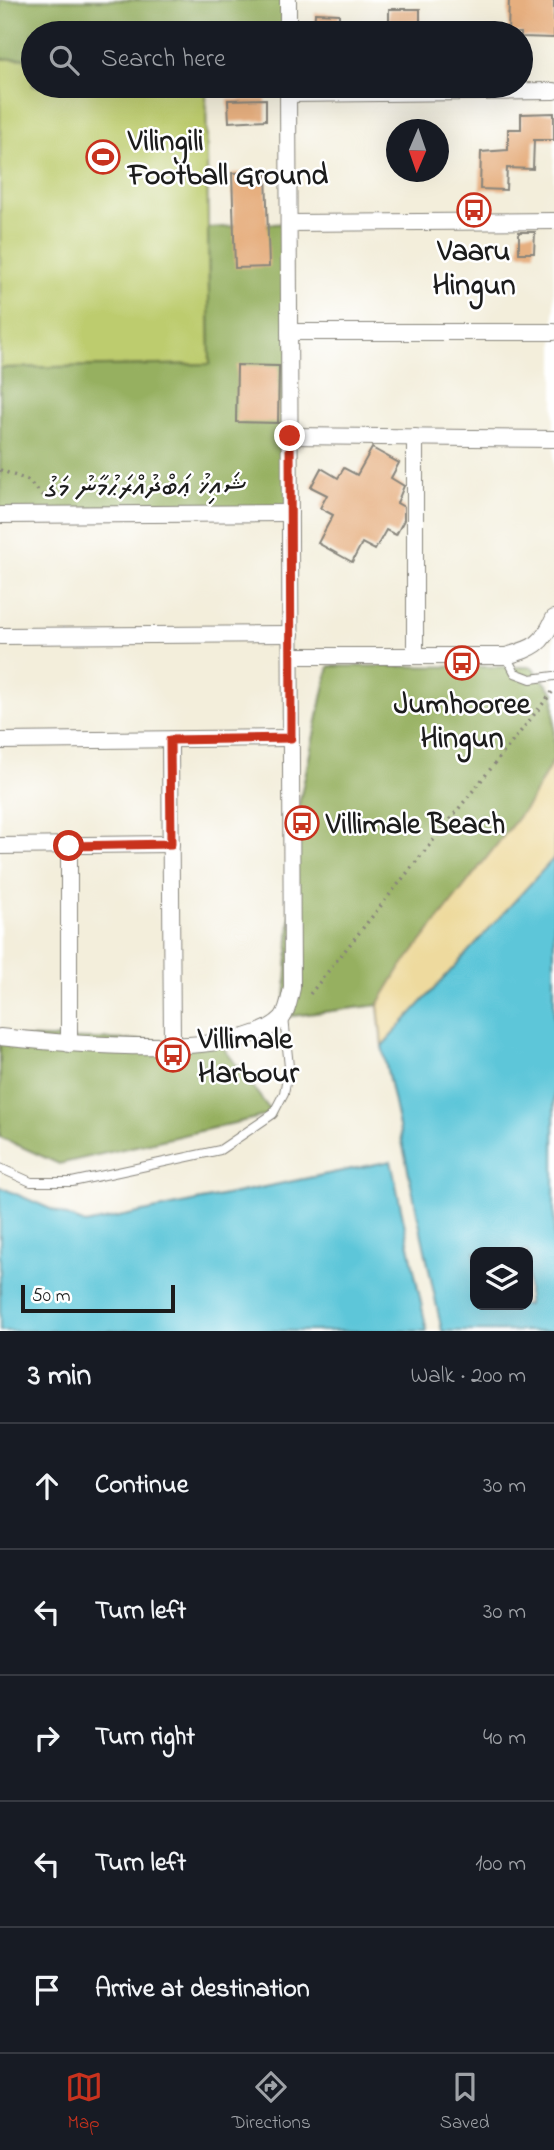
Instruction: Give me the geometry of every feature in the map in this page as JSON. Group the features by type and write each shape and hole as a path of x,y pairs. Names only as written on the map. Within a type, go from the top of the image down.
{"street":[{"path":"288,0 288,21"},
{"path":"533,91 554,91"},
{"path":"0,1037 69,1044 141,1047 219,1042 261,1032 284,1017 292,988 288,98"},
{"path":"289,223 554,221"},
{"path":"289,332 554,332"},
{"path":"290,436 554,439"},
{"path":"415,437 415,656"},
{"name":"ޝައިިޚު ޢަބްދުއްރަޙުމާނު މަގު","path":"0,515 290,513"},
{"path":"291,656 506,656 534,647 550,628 554,618"},
{"path":"0,636 291,634"},
{"path":"0,741 291,738"},
{"path":"170,740 172,1045"},
{"path":"0,846 171,844"},
{"path":"69,846 69,1044"}],"lane":[{"path":"506,656 515,673 531,679 554,676"},
{"path":"0,1168 31,1182 72,1182 220,1150 273,1114 284,1093 289,1067 284,1017"}],"path":[{"path":"0,470 27,480 65,515"},
{"path":"309,994 554,690"}],"green space":[{"path":"0,0 288,0 288,21 21,21 21,58 0,59"},
{"name":"Vilingili Football Ground","path":"21,58 21,98 206,98 210,364 0,368 0,59"},
{"path":"289,223 290,513 0,515 0,368 210,364 208,228"},
{"path":"329,666 532,667 554,693 554,759 530,802 378,1005 284,1017 297,813"},
{"path":"0,1037 219,1042 273,1114 59,1164 0,1137"}],"sand":[{"path":"554,759 554,858 382,1046 378,1005 399,970 530,802"}],"water":[{"path":"554,858 554,1331 442,1331 382,1046"},
{"path":"391,1161 427,1331 0,1331 0,1187 85,1224"}],"building":[{"path":"509,0 554,0 554,38 533,37 533,21 508,21"},
{"path":"389,9 420,9 420,21 389,21"},
{"path":"315,13 339,14 339,21 315,21"},
{"path":"266,99 266,120 229,122 228,100"},
{"path":"554,113 554,140 534,140 533,169 507,168 506,190 480,189 481,152 508,150 508,129 521,129 521,114"},
{"path":"266,172 269,267 235,268 232,173"},
{"path":"519,232 535,232 534,253 519,253"},
{"path":"237,365 279,366 278,423 236,422"},
{"path":"372,448 399,463 391,478 404,486 397,503 404,507 404,520 396,535 386,530 375,550 362,543 352,562 318,543 333,515 320,508 327,495 311,487 321,468 338,478 344,468 357,475"}],"place":[{"name":"Vilingili Football Ground","path":"103,157"},
{"name":"Vaaru Hingun","path":"474,210"},
{"name":"Jumhooree Hingun","path":"462,663"},
{"name":"Villimale Beach","path":"302,823"},
{"name":"Villimale Harbour","path":"173,1055"}],"route":[{"path":"69,846 171,844 170,740 291,738 290,436"}]}
